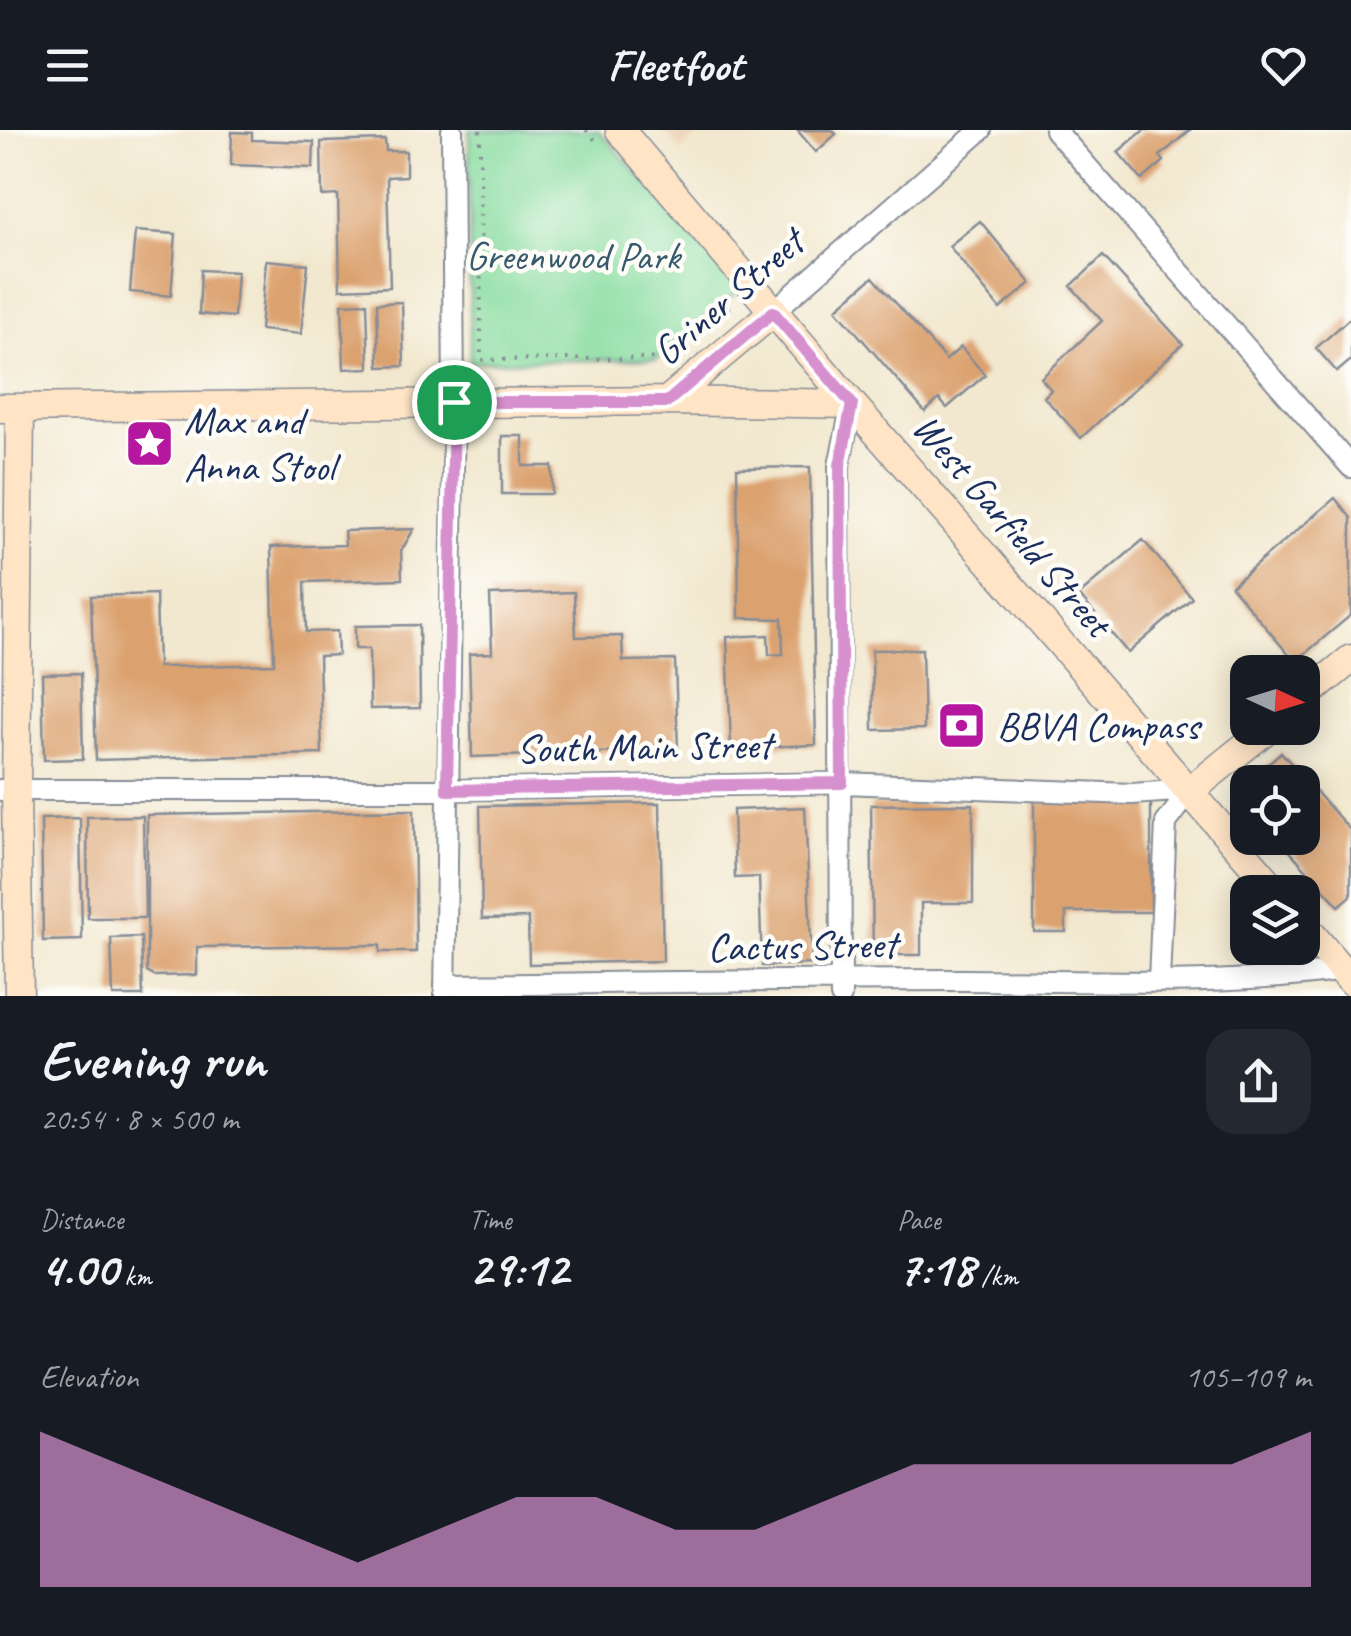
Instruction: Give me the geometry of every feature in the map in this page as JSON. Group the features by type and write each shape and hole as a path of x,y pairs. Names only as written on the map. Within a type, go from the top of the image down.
{"street":[{"path":"445,991 454,402 452,130"},
{"name":"Griner Street","path":"10,408 667,402 981,130"},
{"path":"1054,130 1351,467"},
{"name":"West Garfield Street","path":"610,137 773,312 1263,875"},
{"path":"667,402 852,404 840,466 841,988"},
{"path":"10,408 8,790 20,996"},
{"path":"1320,684 1351,659"},
{"path":"1159,980 1166,822 1191,790 1247,745"},
{"name":"South Main Street","path":"8,790 447,790 842,783 1132,794 1191,790"},
{"path":"1320,944 1347,976"},
{"name":"Cactus Street","path":"445,991 841,988 1159,980 1293,987 1347,976"}],"path":[{"path":"480,130 482,360 664,358 742,298"},
{"path":"586,130 610,137"}],"shaded area":[{"path":"663,130 705,130 681,150"}],"green space":[{"name":"Greenwood Park","path":"469,130 598,130 742,288 657,359 470,362"}],"building":[{"path":"797,130 832,130 836,134 816,152"},
{"path":"1144,130 1190,130 1160,156 1164,161 1142,180 1118,152"},
{"path":"232,132 252,133 252,140 314,142 313,168 231,165"},
{"path":"385,140 386,151 406,151 406,176 387,177 390,287 340,289 338,195 322,196 321,142"},
{"path":"980,221 1031,283 1000,309 949,246"},
{"path":"135,231 176,234 171,296 130,292"},
{"path":"1103,256 1183,344 1081,438 1044,397 1051,390 1041,378 1102,321 1071,286"},
{"path":"266,260 308,264 301,334 260,330"},
{"path":"201,270 237,272 234,317 199,314"},
{"path":"873,277 946,360 961,347 985,375 947,408 939,399 925,412 836,309"},
{"path":"402,302 404,366 379,367 377,303"},
{"path":"367,303 369,368 344,369 342,304"},
{"path":"1351,317 1351,360 1337,372 1316,348"},
{"path":"502,436 523,436 523,466 552,466 552,494 502,494"},
{"path":"810,467 816,745 731,748 727,637 768,635 769,655 783,654 782,619 739,618 737,468"},
{"path":"1335,498 1351,518 1351,615 1303,655 1289,655 1231,586"},
{"path":"414,529 401,551 402,579 305,582 306,632 337,631 338,655 319,656 322,754 96,760 91,596 156,594 158,667 274,664 271,547 345,545 344,531"},
{"path":"1143,540 1192,598 1128,653 1079,595"},
{"path":"574,592 576,637 622,636 623,661 675,660 678,750 472,757 469,654 492,653 490,595"},
{"path":"419,625 420,708 370,709 369,649 355,649 355,626"},
{"path":"922,649 924,729 873,730 872,650"},
{"path":"81,673 83,759 44,760 42,674"},
{"path":"1281,752 1293,765 1266,765"},
{"path":"1320,796 1351,831 1351,896 1339,906 1320,885 1320,875 1311,875 1293,855 1320,855"},
{"path":"1151,800 1151,912 1066,912 1066,932 1034,932 1034,801"},
{"path":"660,803 663,961 529,964 528,918 482,919 480,806"},
{"path":"973,804 973,903 921,903 921,955 873,955 871,805"},
{"path":"805,807 812,964 762,966 759,877 735,878 733,810"},
{"path":"414,810 416,952 380,952 380,945 197,947 197,975 154,976 147,972 147,815"},
{"path":"143,816 145,918 88,918 87,817"},
{"path":"80,818 82,940 43,941 41,819"},
{"path":"141,937 143,996 113,996 111,938"}],"place":[{"name":"Max and Anna Stool","path":"149,444"},
{"name":"BBVA Compass","path":"962,726"}],"route":[{"path":"773,312 852,404 840,466 842,783 447,790 454,402 667,402 773,312"}]}
